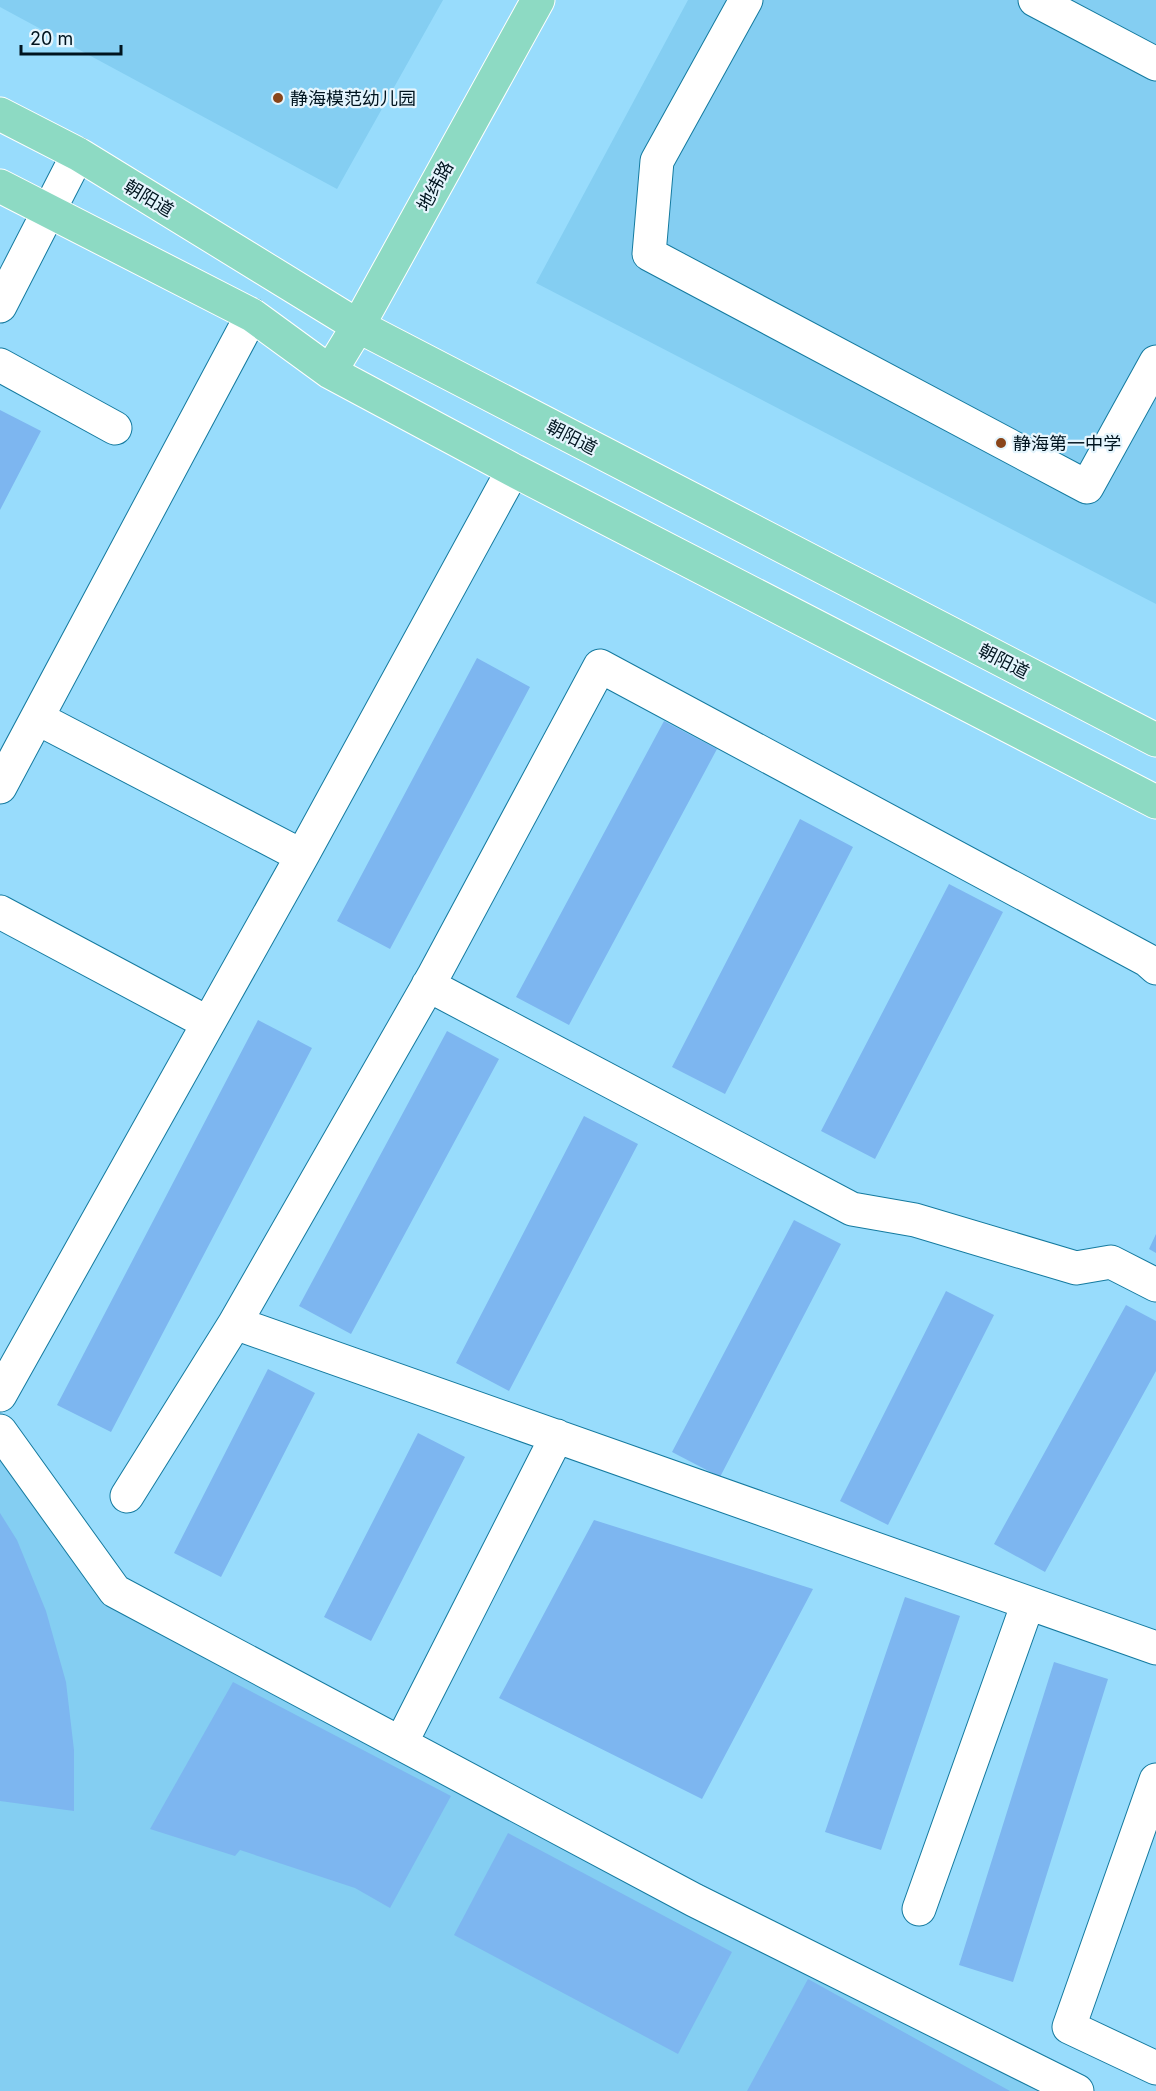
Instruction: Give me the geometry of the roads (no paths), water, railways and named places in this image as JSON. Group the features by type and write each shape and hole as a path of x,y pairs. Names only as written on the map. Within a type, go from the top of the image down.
{"main road":[{"name":"地纬路","path":"330,372 358,326 538,0"},
{"name":"朝阳道","path":"0,114 78,154 358,326 1156,740"},
{"path":"0,186 252,315 330,372 513,470 1156,801"}],"street":[{"path":"746,0 657,161 649,254 1087,487 1156,362"},
{"path":"1035,0 1156,64"},
{"path":"0,306 78,154"},
{"path":"0,787 252,315"},
{"path":"0,365 115,428"},
{"path":"0,1395 302,856 513,470"},
{"path":"127,1496 235,1323 428,985 600,666 1153,957"},
{"path":"37,718 302,856"},
{"path":"0,912 208,1023"},
{"path":"428,985 852,1209 915,1220 1076,1268 1111,1262 1156,1285"},
{"path":"235,1323 1156,1648"},
{"path":"0,1431 115,1591 694,1900 1077,2091"},
{"path":"401,1743 557,1436"},
{"path":"919,1909 1028,1603"},
{"path":"1156,1780 1069,2027 1156,2068"}],"place":[{"name":"静海模范幼儿园","path":"278,98"},
{"name":"静海第一中学","path":"1001,443"}]}
